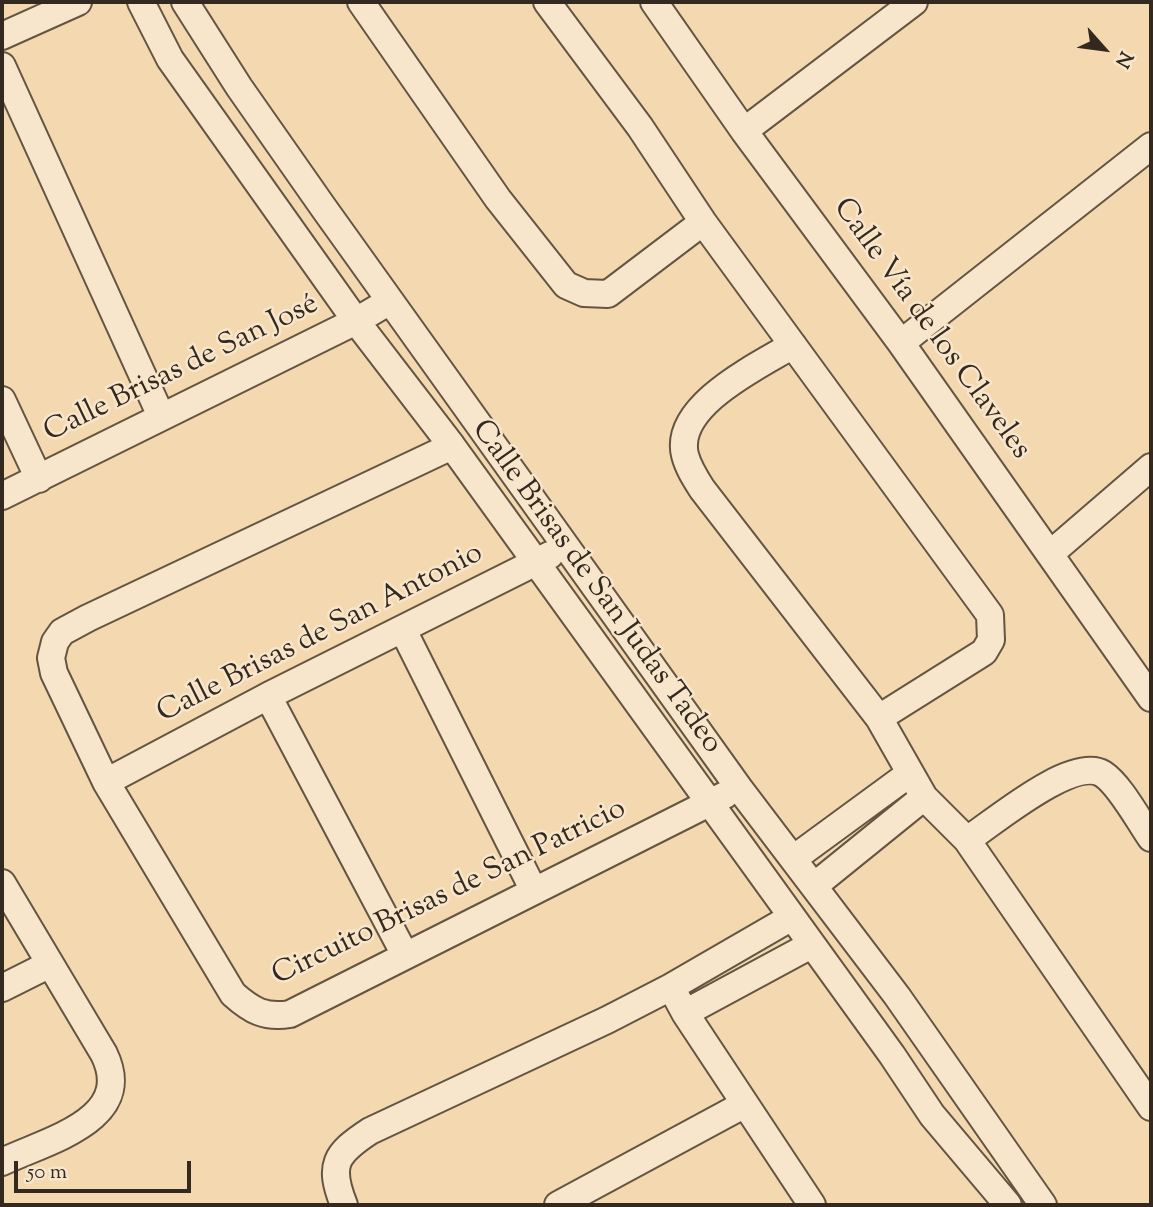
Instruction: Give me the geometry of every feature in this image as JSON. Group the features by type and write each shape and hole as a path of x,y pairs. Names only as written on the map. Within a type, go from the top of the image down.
{"street":[{"path":"2,36 78,2"},
{"name":"Calle Brisas de San Judas Tadeo","path":"141,2 170,59 356,321 452,446 932,1115 1008,1205"},
{"name":"Calle Brisas de San Judas Tadeo","path":"185,2 239,87 390,301 1043,1205"},
{"path":"361,2 498,199 566,285 584,293 608,294 704,222"},
{"path":"547,2 640,127 704,222 990,615 991,640 984,652 879,718"},
{"name":"Calle Vía de los Claveles","path":"654,2 744,131 901,343 1151,698"},
{"path":"744,131 914,2"},
{"path":"2,66 161,416"},
{"path":"901,343 1151,146"},
{"name":"Calle Brisas de San José","path":"2,496 356,321 390,301"},
{"path":"793,345 721,391 697,410 688,424 685,454 702,489 879,718 924,797 967,840 1151,1107"},
{"path":"2,400 39,479"},
{"name":"Circuito Brisas de San Patricio","path":"452,446 62,632 52,649 54,673 106,782 233,994 256,1012 270,1017 290,1014 740,788"},
{"path":"1050,554 1151,467"},
{"name":"Calle Brisas de San Antonio","path":"106,782 268,696 535,565 565,546"},
{"path":"403,630 534,891"},
{"path":"268,696 405,955"},
{"path":"967,840 1056,779 1079,770 1102,773 1151,838"},
{"path":"793,859 909,774"},
{"path":"814,886 924,797"},
{"path":"2,883 111,1068 113,1080 109,1099 102,1110 87,1122 2,1162"},
{"path":"344,1205 334,1172 337,1160 349,1145 370,1131 671,987 792,917"},
{"path":"685,1013 811,945"},
{"path":"2,988 48,965"},
{"path":"671,987 685,1013 811,1205"},
{"path":"558,1205 745,1104"},
{"path":"932,1115 973,1105"}]}
